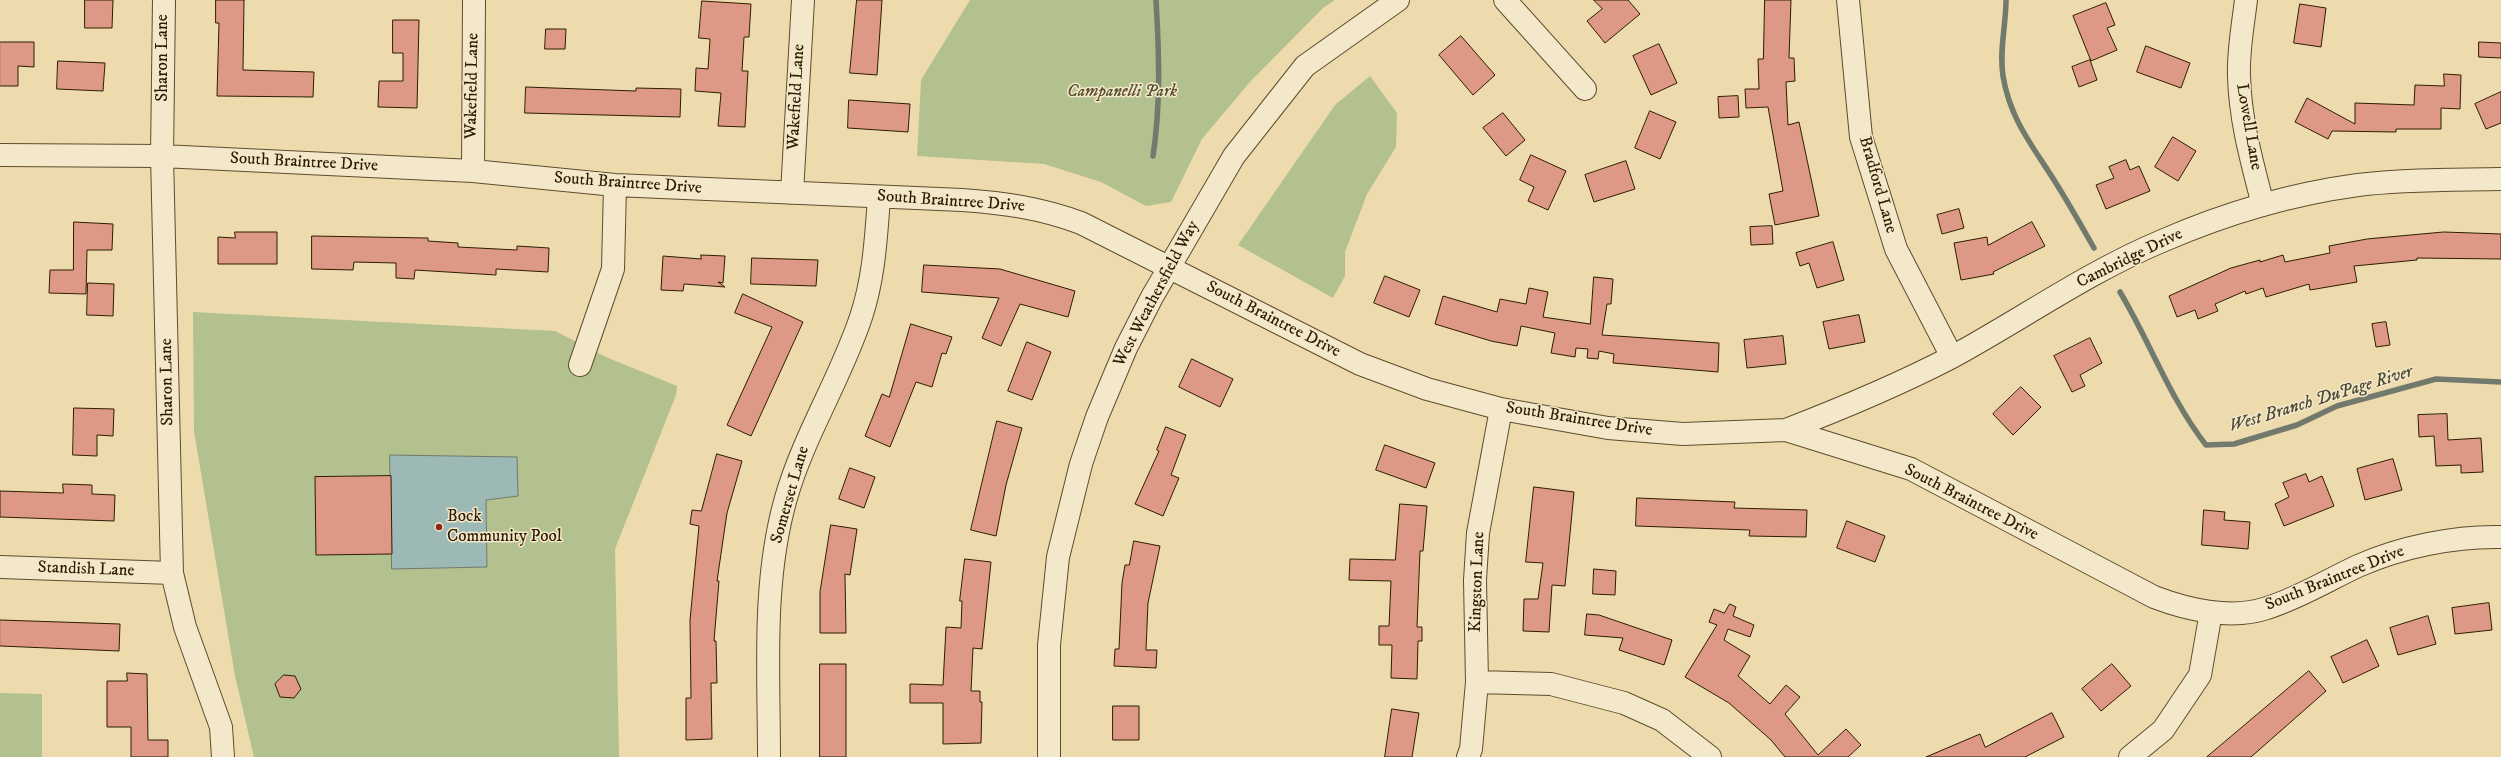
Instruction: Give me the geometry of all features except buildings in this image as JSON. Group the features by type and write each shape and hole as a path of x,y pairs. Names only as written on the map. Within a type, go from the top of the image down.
{"street":[{"name":"Sharon Lane","path":"164,0 162,156 172,573 185,626 221,727 223,757"},
{"name":"Wakefield Lane","path":"472,171 474,0"},
{"name":"Wakefield Lane","path":"792,193 803,0"},
{"name":"West Weathersfield Way","path":"1049,757 1050,618 1058,557 1071,498 1097,417 1136,326 1234,156 1305,66 1398,0"},
{"path":"1505,0 1585,89"},
{"name":"Bradford Lane","path":"1848,0 1861,138 1896,249 1952,357"},
{"name":"Lowell Lane","path":"2246,0 2239,76 2241,103 2247,143 2263,205"},
{"name":"South Braintree Drive","path":"0,155 162,156 472,171 615,186 878,198 969,200 1017,204 1081,223 1360,364 1427,389 1501,408 1608,428 1683,434 1786,430 1911,469 2154,598 2181,607 2211,612 2265,609 2292,599 2359,566 2404,550 2463,540 2501,537"},
{"name":"Cambridge Drive","path":"1786,430 1876,394 1952,357 2110,266 2155,244 2212,221 2263,205 2358,185 2424,180 2501,179"},
{"path":"580,365 613,269 615,186"},
{"name":"Somerset Lane","path":"770,757 769,627 770,589 775,550 786,499 802,450 851,346 861,316 876,250 878,198"},
{"name":"Kingston Lane","path":"1468,757 1471,749 1477,682 1475,580 1478,533 1501,408"},
{"name":"Standish Lane","path":"0,566 172,573"},
{"path":"2130,757 2162,730 2200,675 2211,612"},
{"path":"1477,682 1552,684 1624,703 1662,720 1710,757"}],"green space":[{"name":"Campanelli Park","path":"970,0 1335,0 1323,8 1249,83 1202,139 1171,202 1146,206 1101,182 1044,164 917,156 921,80"},
{"path":"1370,76 1397,113 1396,147 1367,194 1345,252 1345,276 1333,298 1238,245 1335,105"},
{"path":"193,312 555,331 606,357 677,386 676,395 615,549 619,757 254,757 235,676 194,431"},
{"path":"0,693 42,694 42,757 0,757"}],"water":[{"name":"Bock Community Pool","path":"390,455 517,457 518,496 486,500 487,567 392,569"}],"waterway":[{"path":"1153,156 1156,136 1158,97 1156,0"},
{"name":"West Branch DuPage River","path":"2006,0 2002,47 2002,66 2006,91 2016,119 2094,248"},
{"name":"West Branch DuPage River","path":"2120,292 2171,390 2193,427 2206,445 2234,444 2297,425 2337,406 2436,379 2501,382"}],"place":[{"name":"Bock Community Pool","path":"439,527"}]}
